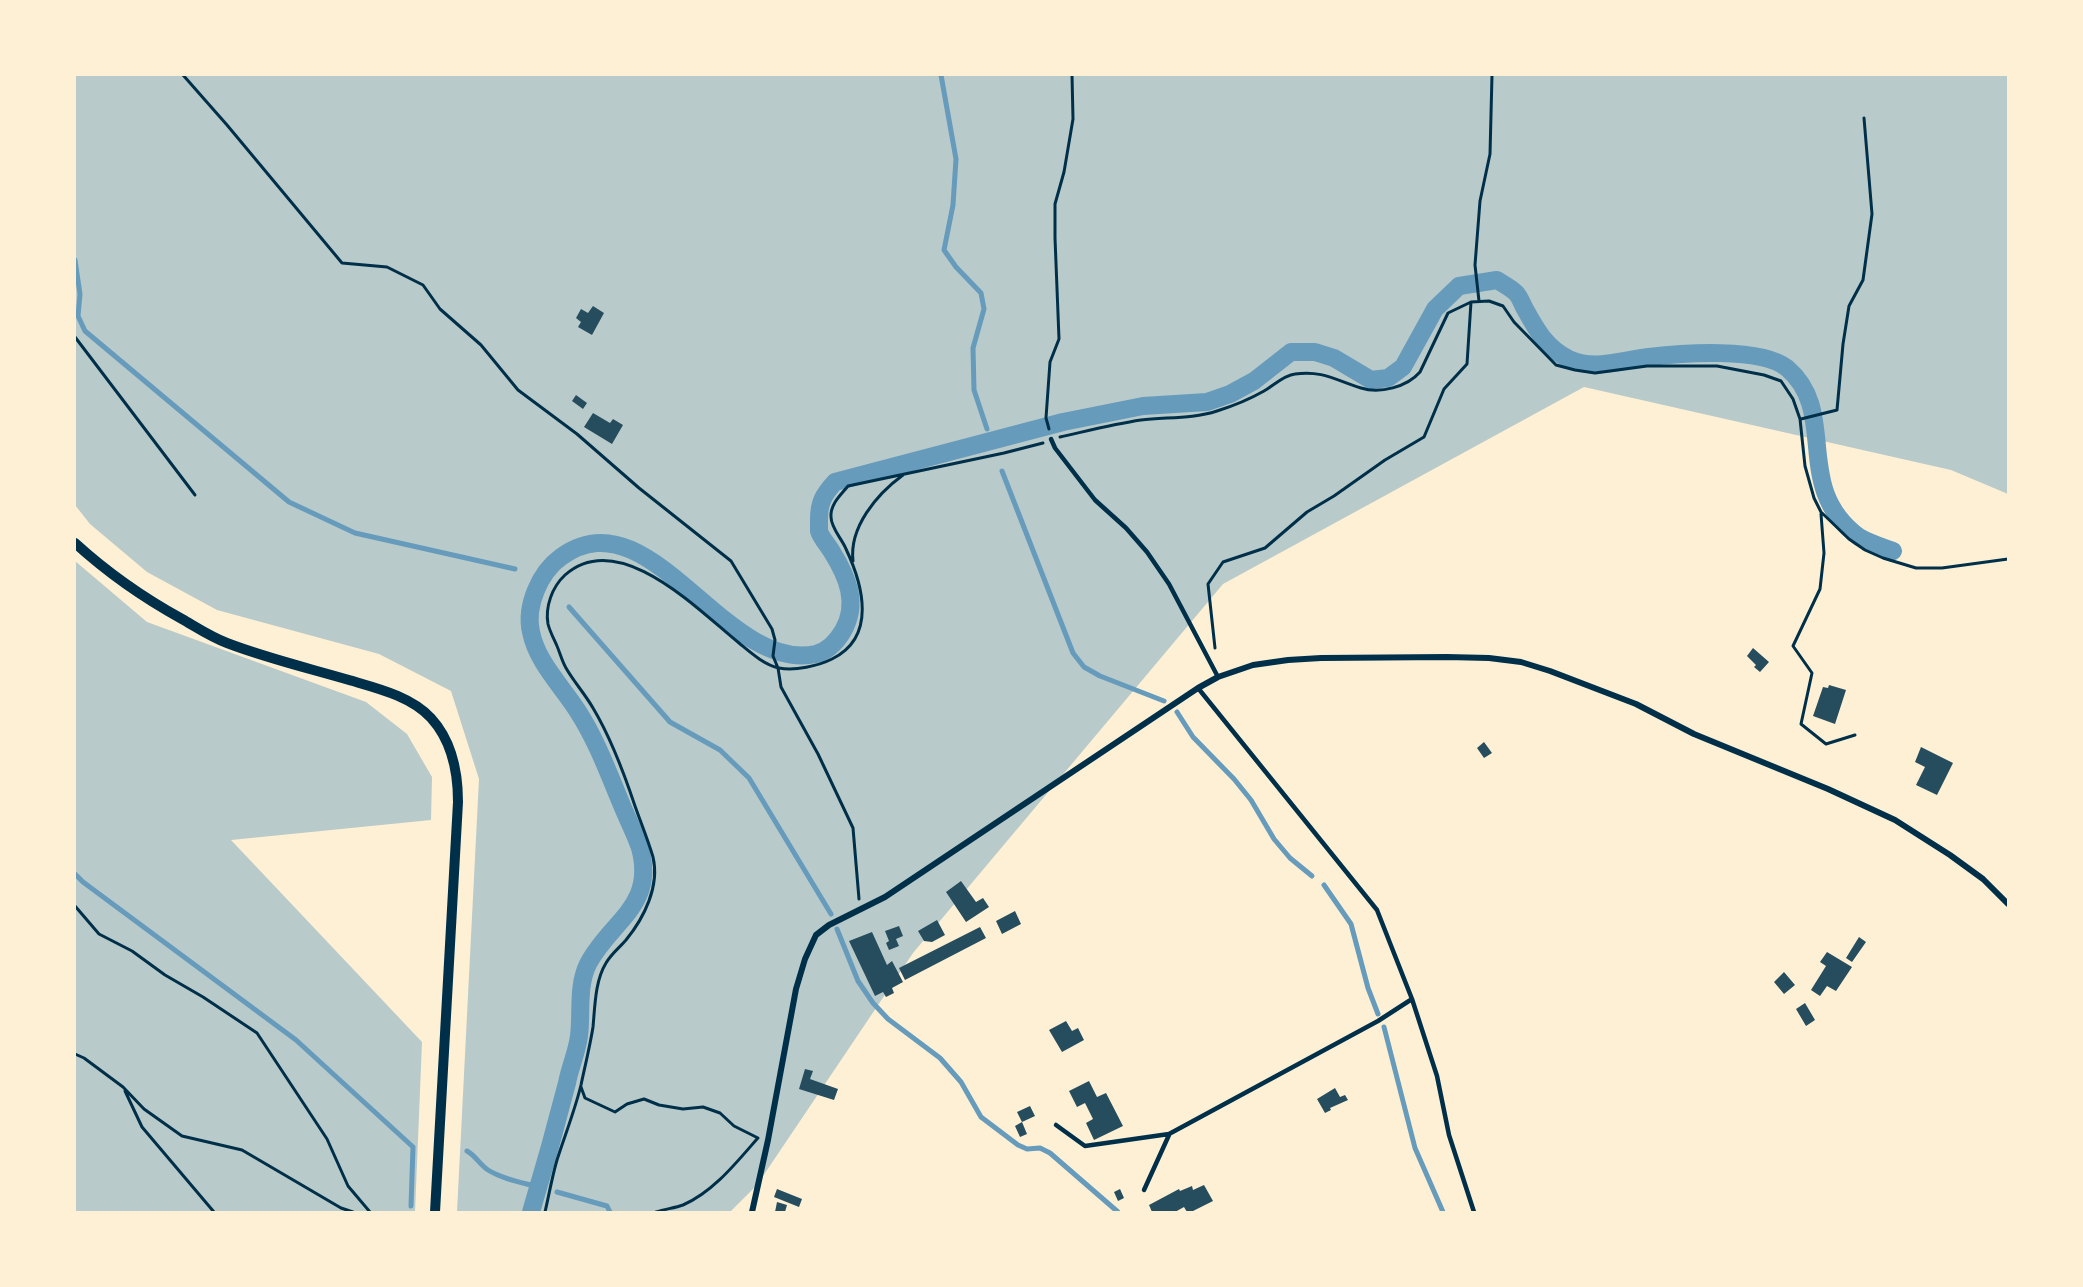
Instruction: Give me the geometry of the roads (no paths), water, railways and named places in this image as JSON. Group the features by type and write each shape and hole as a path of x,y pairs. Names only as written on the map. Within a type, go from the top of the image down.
{"street":[{"path":"75,543 105,570 146,599 225,642 395,695 416,706 430,717 450,747 455,765 458,802 435,1212"},
{"path":"752,1212 796,989 810,945 816,935 829,925 885,897 1198,688 1218,677 1254,665 1321,658 1489,658 1521,662 1550,670 1636,704 1715,743 1828,789 1895,820 1983,879 2008,904"}],"lane":[{"path":"1051,439 1055,448 1095,500 1126,528 1169,584 1218,677"},
{"path":"1198,688 1377,910 1412,999 1437,1076 1449,1135 1474,1212"},
{"path":"1056,1125 1085,1146 1169,1134 1378,1021 1412,999"},
{"path":"1144,1190 1169,1134"}],"waterway":[{"path":"941,75 956,159 953,205 944,250 956,267 981,293 984,309 973,348 974,390 987,429"},
{"path":"75,260 80,294 78,316 85,331 289,502 355,533 515,569"},
{"path":"531,1212 578,1042 582,982 588,964 597,949 636,899 642,885 643,868 638,842 596,744 577,710 538,653 531,632 530,611 536,590 553,563 561,557 594,543 625,548 657,564 718,615 750,638 782,653 820,653 828,648 843,631 848,621 851,600 846,580 819,531 821,503 835,482 1063,422 1143,406 1207,402 1230,394 1254,381 1291,352 1315,352 1334,358 1371,380 1388,378 1403,367 1435,309 1459,286 1497,280 1517,295 1533,324 1548,344 1569,359 1589,364 1609,364 1663,355 1721,353 1759,357 1775,361 1787,368 1803,386 1811,406 1820,473 1827,496 1839,517 1859,537 1893,551"},
{"path":"1002,471 1073,653 1084,667 1100,676 1164,701"},
{"path":"569,607 670,722 720,750 749,778 831,914"},
{"path":"1177,712 1193,737 1251,800 1274,839 1290,858 1312,876"},
{"path":"75,874 296,1040 413,1147 411,1206"},
{"path":"1324,885 1351,924 1368,988 1378,1014"},
{"path":"837,929 858,981 873,1003 888,1019 940,1058 961,1082 981,1117 1018,1145 1027,1149 1040,1148 1050,1153 1118,1212"},
{"path":"1384,1027 1415,1148 1443,1212"},
{"path":"467,1151 485,1168 494,1173 542,1188"},
{"path":"557,1192 607,1206 610,1212"}]}
